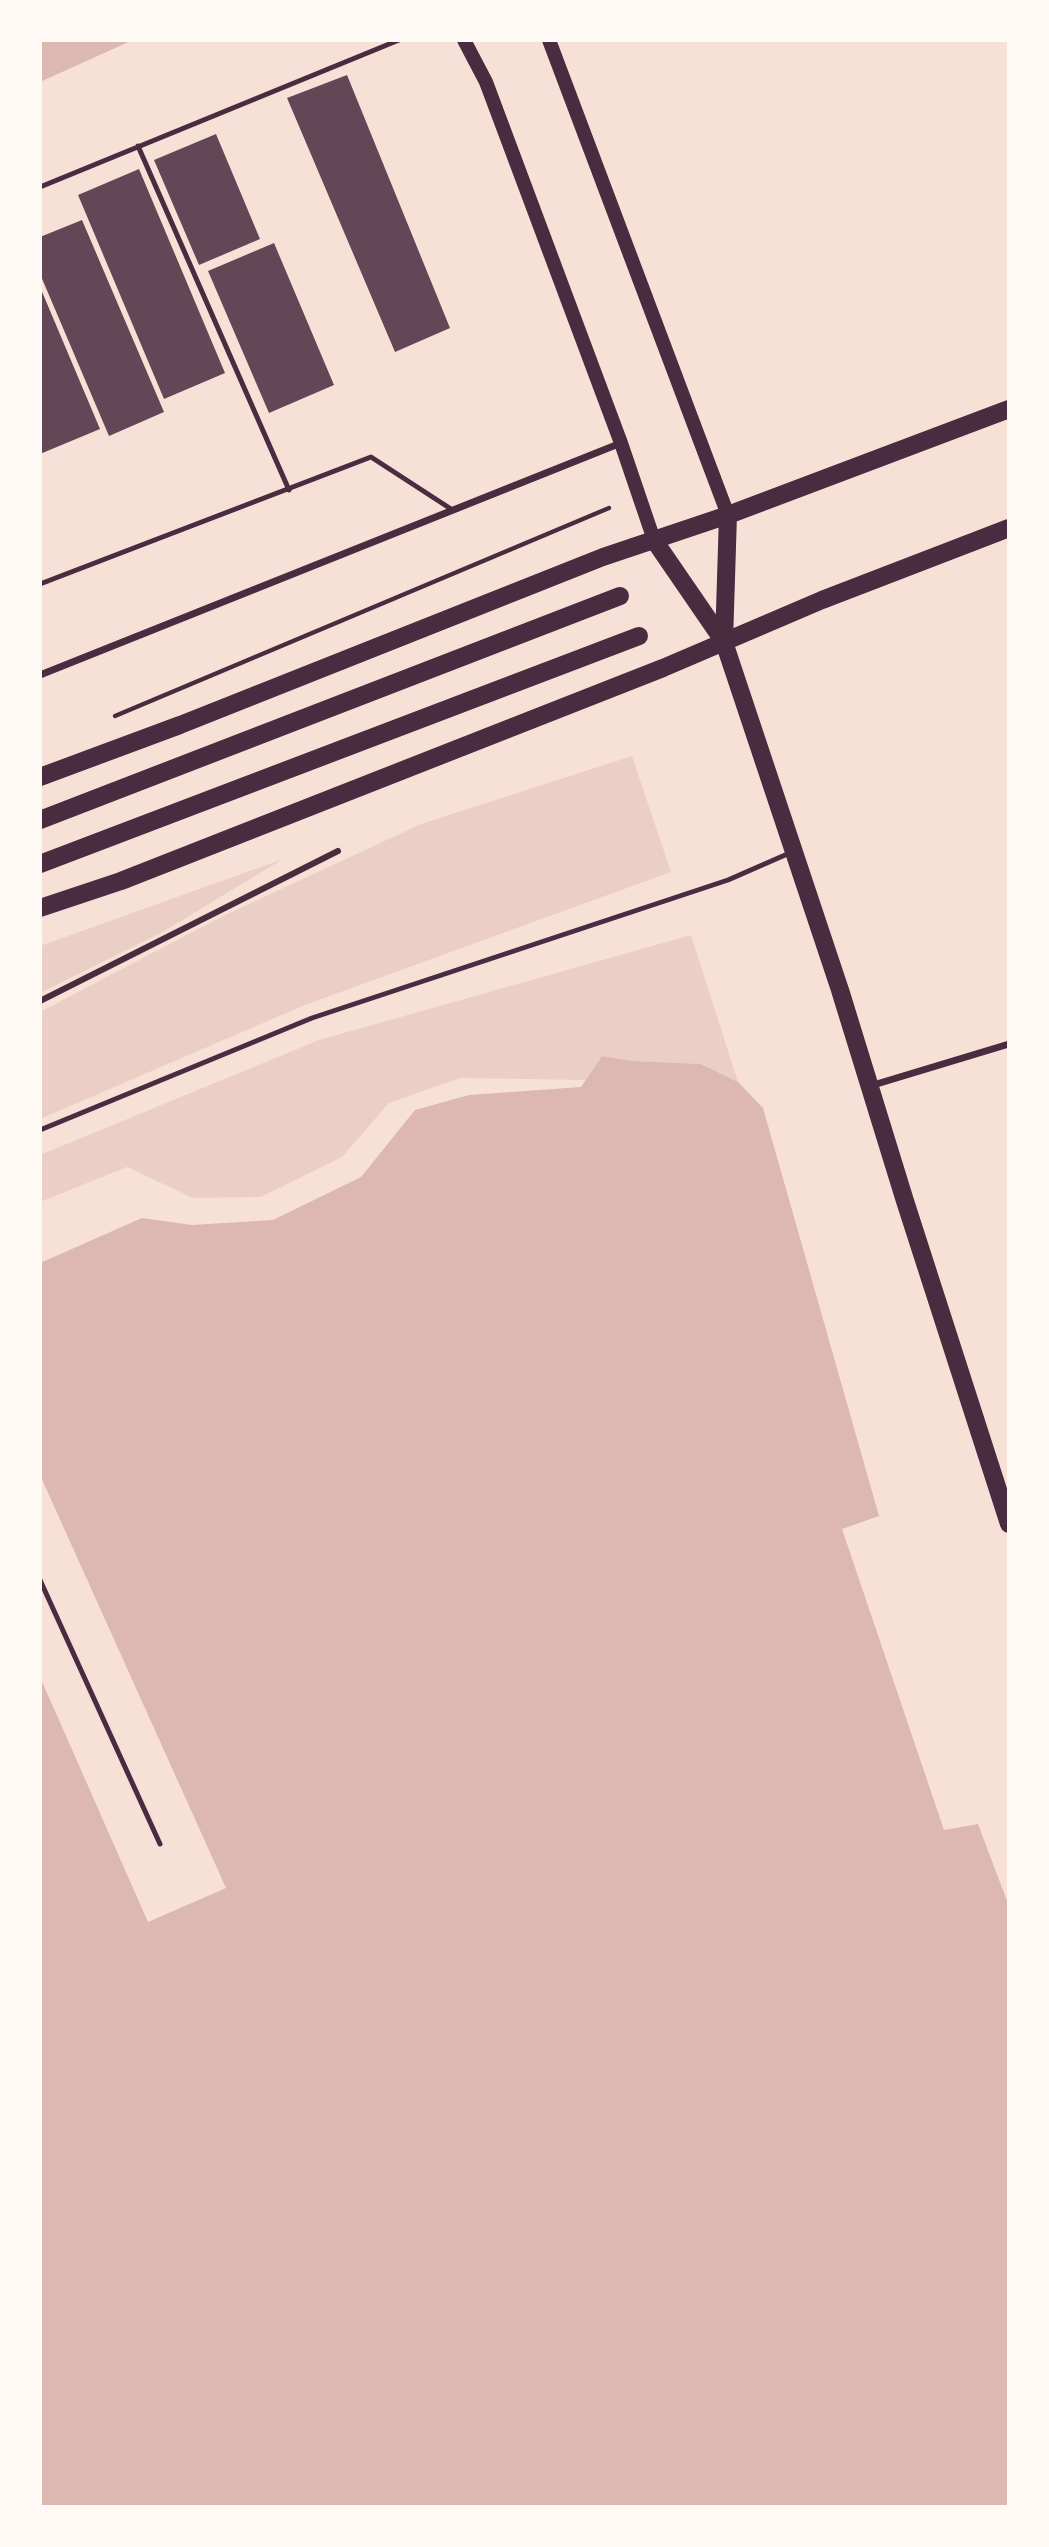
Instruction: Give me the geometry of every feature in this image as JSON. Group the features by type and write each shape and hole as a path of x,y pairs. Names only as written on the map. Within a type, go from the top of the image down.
{"main road":[{"path":"464,40 486,82 621,443 654,540 724,642 795,851 1009,1524"},
{"path":"549,40 728,515 724,642"},
{"path":"40,777 180,725 603,557 728,515 1009,409"},
{"path":"40,908 121,881 724,642 822,600 1009,528"},
{"path":"40,820 620,596"},
{"path":"40,864 639,636"}],"street":[{"path":"40,675 621,443"},
{"path":"40,1001 338,851"},
{"path":"870,1086 1009,1044"}],"lane":[{"path":"40,187 400,40"},
{"path":"138,146 289,490"},
{"path":"40,584 372,457 451,509"},
{"path":"40,1130 312,1018 728,880 795,851"},
{"path":"40,1580 160,1844"}],"path":[{"path":"103,721 610,508"}],"shaded area":[{"path":"40,40 133,40 40,82"},
{"path":"632,756 671,872 305,1005 40,1119 40,1012 221,917 421,824"},
{"path":"283,859 161,933 40,993 40,946"},
{"path":"691,935 738,1082 701,1064 633,1061 602,1056 586,1080 460,1078 389,1103 342,1157 261,1197 193,1198 127,1167 40,1202 40,1155 319,1040"},
{"path":"602,1056 633,1061 701,1064 738,1082 763,1108 879,1516 842,1529 944,1830 978,1824 1009,1906 1009,2507 40,2507 40,1677 148,1922 226,1888 40,1475 40,1263 142,1218 192,1225 273,1220 361,1177 415,1110 469,1095 581,1087"}],"building":[{"path":"347,75 450,328 395,352 287,98"},
{"path":"216,134 260,239 199,265 154,160"},
{"path":"139,169 225,373 164,399 78,195"},
{"path":"82,220 164,412 109,436 40,274 40,237"},
{"path":"274,243 334,385 269,413 208,271"},
{"path":"40,287 100,429 40,454"}]}
